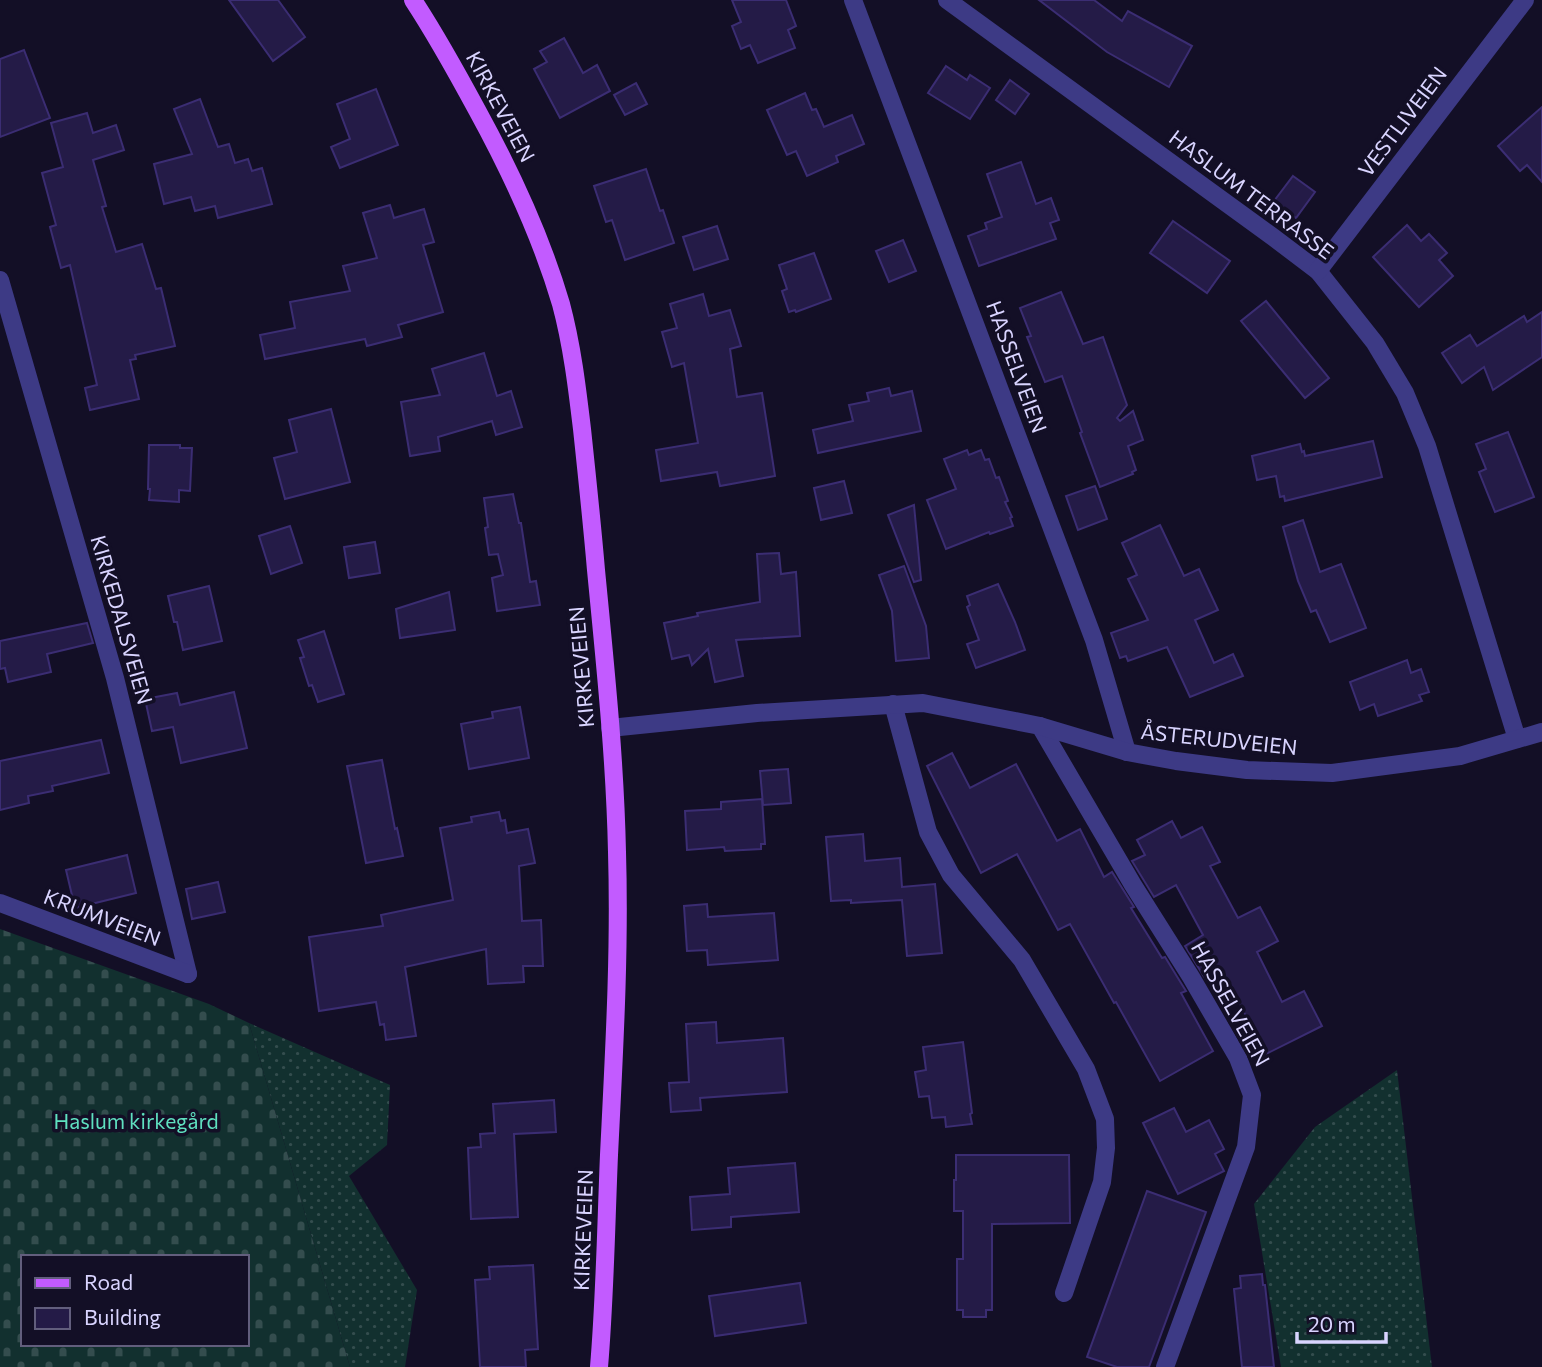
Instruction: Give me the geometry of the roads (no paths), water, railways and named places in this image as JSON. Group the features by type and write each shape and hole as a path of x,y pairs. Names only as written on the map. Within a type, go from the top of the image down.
{"main road":[{"name":"KIRKEVEIEN","path":"413,0 499,150 538,236 561,306 580,408 614,768 617,837 618,924 603,1324 599,1367"}],"street":[{"name":"HASSELVEIEN","path":"853,0 1094,640 1126,752"},
{"name":"HASLUM TERRASSE","path":"947,0 1318,271 1375,343 1405,394 1427,446 1517,739"},
{"name":"VESTLIVEIEN","path":"1318,271 1525,0"},
{"name":"KIRKEDALSVEIEN","path":"0,280 115,678 188,974"},
{"name":"ÅSTERUDVEIEN","path":"610,728 758,713 923,703 1040,726 1126,752 1176,761 1247,770 1332,774 1460,756 1542,732"},
{"path":"893,704 928,832 951,874 1022,960 1086,1069 1105,1119 1106,1148 1102,1182 1065,1293"},
{"name":"HASSELVEIEN","path":"1040,726 1238,1058 1252,1095 1246,1147 1165,1367"},
{"name":"KRUMVEIEN","path":"0,903 188,974"}],"park label":[{"name":"Haslum kirkegård","path":"136,1122"}]}
